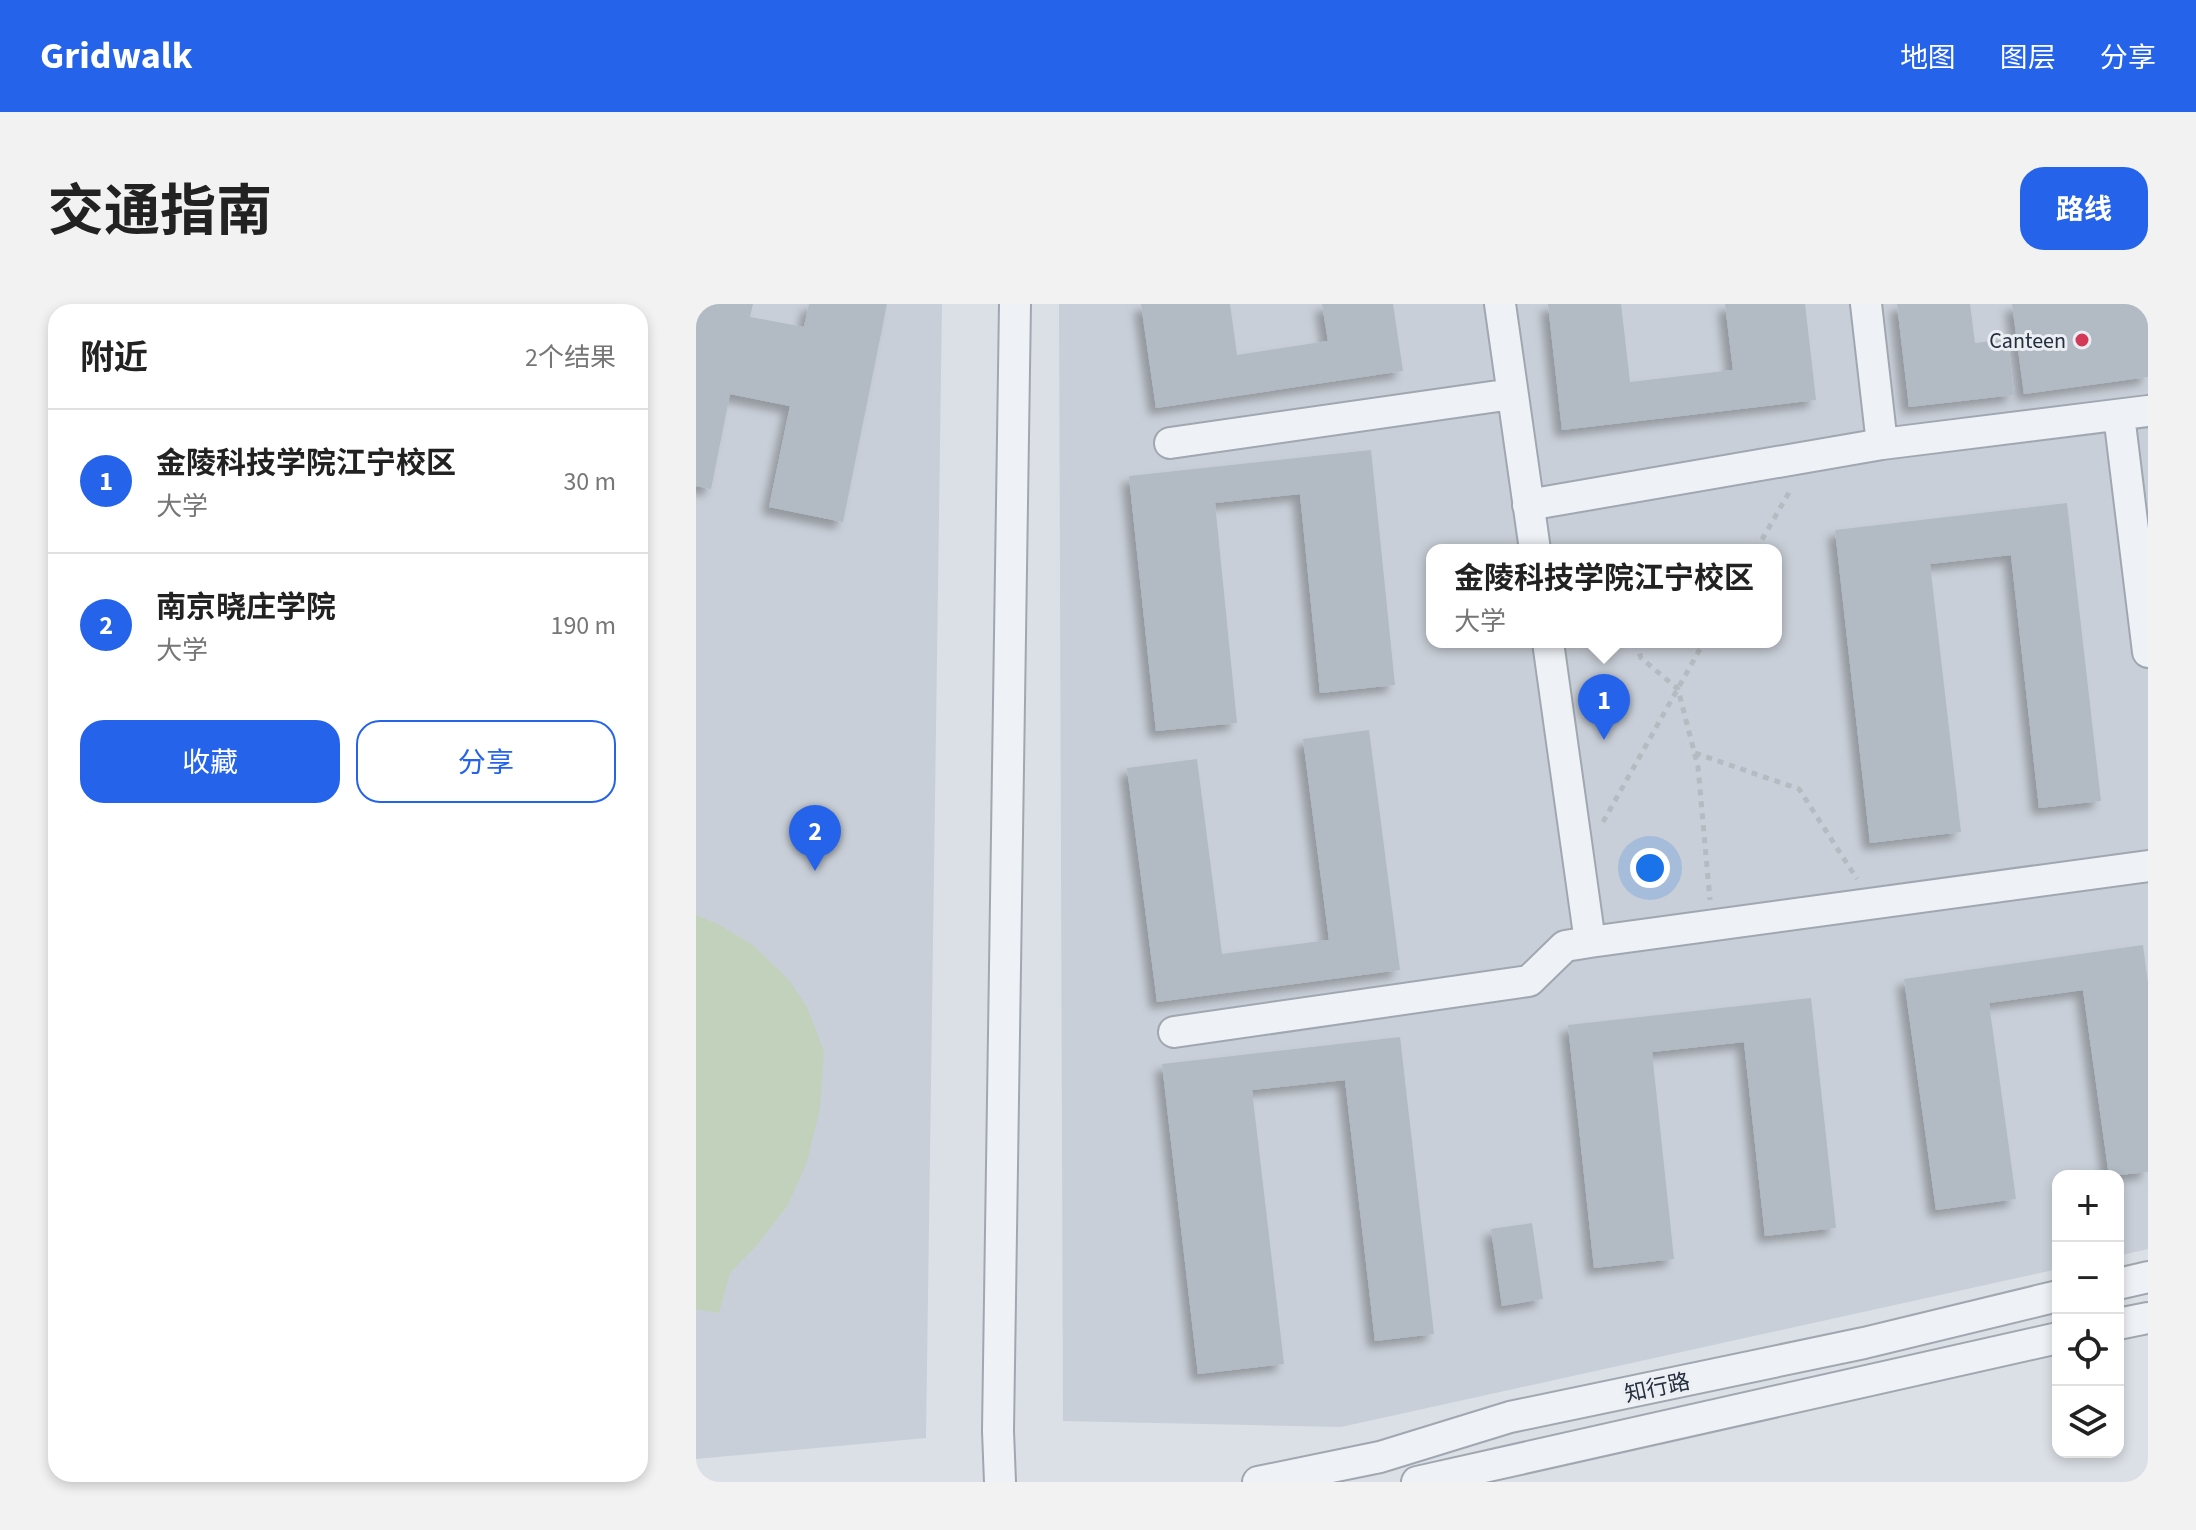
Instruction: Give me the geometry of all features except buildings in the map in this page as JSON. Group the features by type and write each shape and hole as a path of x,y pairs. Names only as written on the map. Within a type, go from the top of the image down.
{"street":[{"path":"1000,1482 1015,304"},
{"path":"1500,304 1534,544"},
{"path":"1866,304 1882,444"},
{"path":"1170,443 1512,394"},
{"path":"1528,505 1882,444 2133,413 2148,652"},
{"path":"1549,648 1590,942"},
{"path":"1174,1032 1529,981 1565,946 2148,866"},
{"path":"2124,1283 2148,1277"},
{"name":"知行路","path":"1258,1482 1380,1457 1510,1417 1864,1343 2052,1297"},
{"path":"2124,1323 2148,1318"},
{"name":"知行路","path":"1417,1482 2052,1339"}],"path":[{"path":"1759,544 1809,457"},
{"path":"1638,648 1641,658 1678,689 1698,767 1712,925"},
{"path":"1602,823 1701,648"},
{"path":"1695,753 1799,789 1873,904"}],"shaded area":[{"path":"696,304 942,304 926,1438 696,1459"},
{"path":"1059,304 2148,304 2148,1249 2124,1255 2124,1170 2052,1170 2052,1270 1341,1427 1063,1421"}],"green space":[{"path":"696,915 720,925 754,946 789,980 807,1007 824,1051 820,1108 807,1162 788,1205 758,1244 730,1273 719,1313 696,1309"}],"place":[{"name":"Canteen","path":"2082,340"},
{"name":"金陵科技学院江宁校区","path":"1604,740"},
{"name":"南京晓庄学院","path":"815,871"}]}
